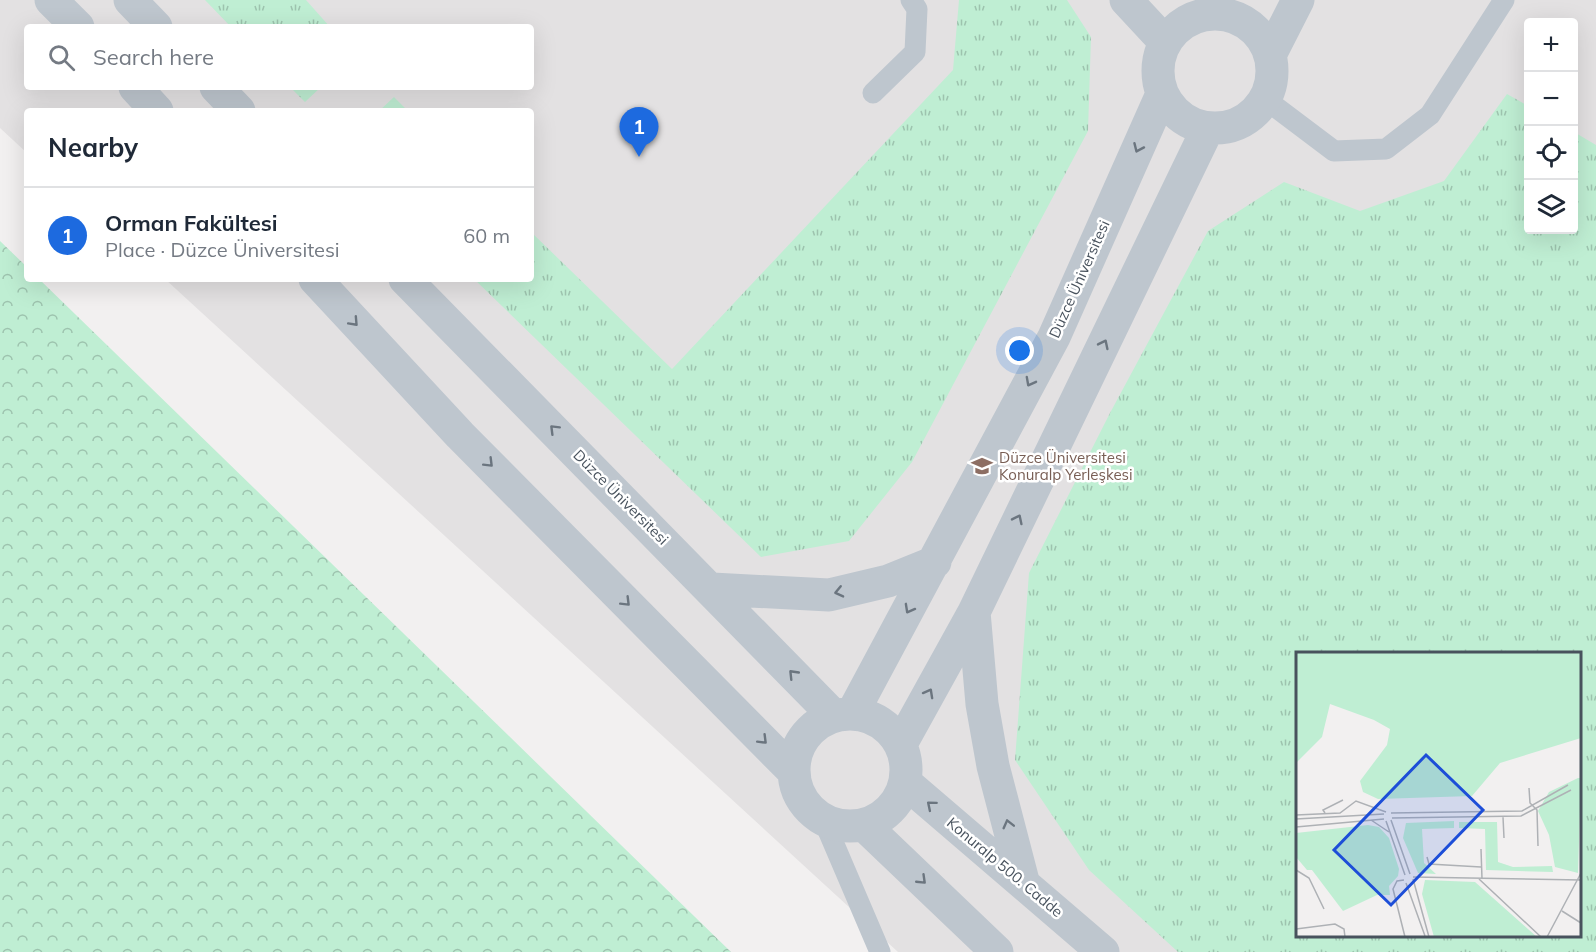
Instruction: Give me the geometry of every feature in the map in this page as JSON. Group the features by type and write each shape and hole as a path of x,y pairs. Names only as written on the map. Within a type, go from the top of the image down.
{"street":[{"path":"51,0 75,24"},
{"path":"130,0 153,24"},
{"path":"1126,0 1170,35"},
{"path":"1170,35 1189,19 1205,14 1222,14 1238,18 1252,27 1263,40 1270,56 1272,70 1265,99 1255,112 1241,122 1225,127 1208,128 1190,123 1174,111 1162,94 1158,77 1159,59 1170,35 1194,0"},
{"path":"1270,56 1298,0"},
{"path":"138,90 154,108"},
{"path":"219,90 236,108"},
{"name":"Düzce Üniversitesi","path":"843,715 935,562 1054,337 1162,94"},
{"path":"318,282 460,435 793,771 797,791 808,808 824,821 843,827 864,825 883,817 898,802 906,783 907,769 900,744 974,612 1208,128"},
{"name":"Düzce Üniversitesi","path":"408,282 712,589 843,715"},
{"path":"712,589 829,595 888,581 935,562"},
{"path":"974,612 982,704 993,766 1023,881"},
{"name":"Düzce Üniversitesi","path":"793,771 796,753 804,737 817,724 843,715 872,718 888,729 900,744"},
{"name":"Konuralp 500. Cadde","path":"906,783 1103,952"},
{"path":"864,825 997,952"}],"lane":[{"path":"873,93 915,52 917,9 911,0"},
{"path":"1265,99 1334,151 1386,149 1430,116 1504,0"},
{"path":"824,821 880,952"}],"shaded area":[{"name":"Düzce Üniversitesi Konuralp Yerleşkesi","path":"0,0 1596,0 1596,952 898,952 168,282 534,282 534,108 24,108 24,150 0,128"}],"green space":[{"path":"205,0 306,0 327,24 228,24"},
{"path":"959,0 1067,0 1091,37 1088,131 912,462 849,541 761,557 477,282 534,282 534,235 672,369 953,70"},
{"path":"293,90 318,90 305,102"},
{"path":"1507,94 1524,104 1524,234 1578,234 1578,134 1596,145 1596,952 1178,952 1089,870 1015,760 1029,573 1110,413 1208,231 1284,182 1360,211 1444,181"},
{"path":"394,97 405,108 382,108"},
{"path":"0,241 24,264 24,282 42,282 731,952 0,952"}],"place":[{"name":"Orman Fakültesi","path":"639,157"},
{"name":"Düzce Üniversitesi Konuralp Yerleşkesi","path":"982,466"}]}
